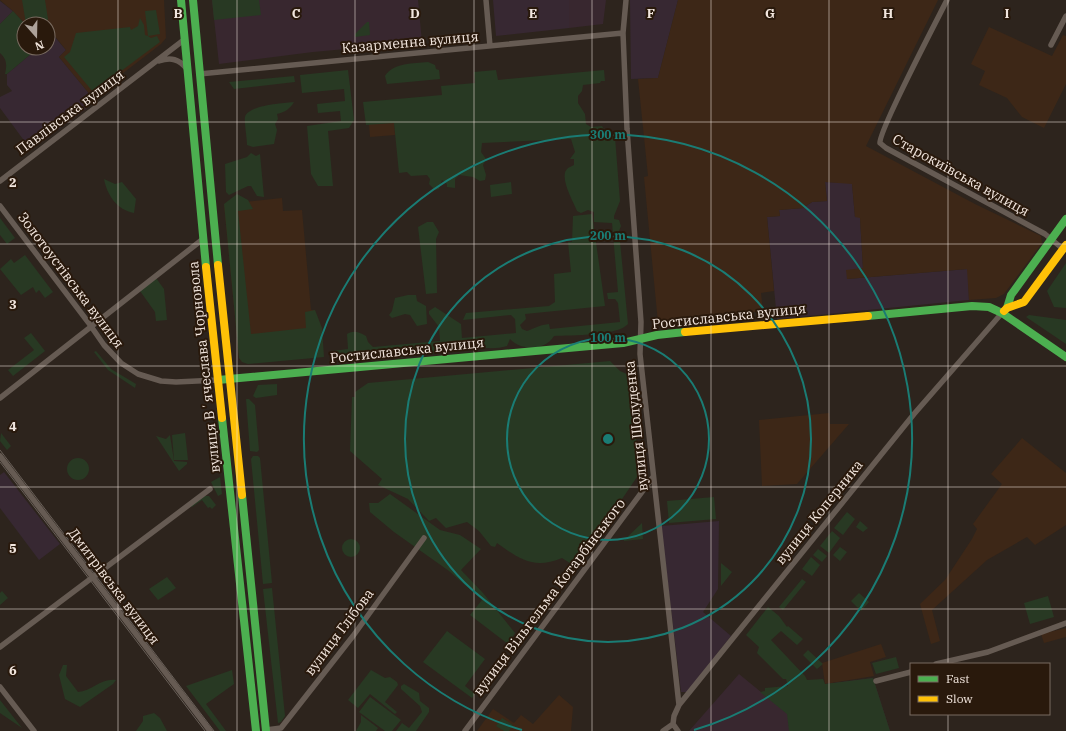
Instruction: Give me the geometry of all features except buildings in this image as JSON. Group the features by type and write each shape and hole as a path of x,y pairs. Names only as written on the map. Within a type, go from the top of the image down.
{"main road":[{"name":"вулиця Вʼячеслава Чорновола","path":"181,0 203,239 256,731"},
{"name":"вулиця Вʼячеслава Чорновола","path":"193,0 199,74 266,730"},
{"path":"1005,311 1011,295 1066,219"},
{"path":"1005,311 1024,302 1064,247"},
{"name":"Ростиславська вулиця","path":"218,380 623,343 664,334 972,306 989,307 1005,311 1066,357"}],"street":[{"path":"486,0 490,46"},
{"name":"вулиця Шолуденка","path":"626,0 624,34 627,130 643,390 679,705"},
{"name":"Старокиївська вулиця","path":"947,0 893,109 880,138 880,143 886,148 1064,247"},
{"path":"1051,45 1066,16"},
{"name":"Казарменна вулиця","path":"199,74 624,34"},
{"name":"Павлівська вулиця","path":"0,180 185,39"},
{"name":"Павлівська вулиця","path":"155,62 167,58 175,59 182,63 188,71"},
{"name":"Золотоустівська вулиця","path":"0,206 92,327 96,336 121,363 138,374 161,381 176,382 218,380"},
{"path":"0,398 203,239"},
{"name":"вулиця Коперника","path":"673,724 674,716 679,705 914,414 1005,311"},
{"name":"Дмитрівська вулиця","path":"0,456 210,731"},
{"name":"вулиця Вільгельма Котарбінського","path":"464,731 653,477"},
{"path":"0,647 210,489"},
{"name":"вулиця Глібова","path":"266,730 281,728 347,643 424,538"},
{"path":"940,663 988,652 1066,623"},
{"path":"876,681 910,672"},
{"path":"0,687 34,731"},
{"path":"664,731 673,724 678,731"}],"shaded area":[{"path":"0,0 164,0 166,38 161,44 92,97 59,57 66,50 56,38 56,16 18,16"},
{"path":"212,0 418,0 422,42 313,52 219,64"},
{"path":"493,0 569,0 569,28 496,36"},
{"path":"569,0 606,0 603,24 569,28"},
{"path":"630,0 678,0 658,78 631,79"},
{"path":"678,0 938,0 866,146 975,204 1041,236 1042,243 1004,294 996,298 969,300 967,269 847,279 846,270 863,268 860,218 855,217 852,184 825,182 827,201 812,202 803,208 779,210 780,216 767,217 774,291 761,293 763,311 658,323 644,177 648,176 638,79 658,78"},
{"path":"0,1 13,11 0,24"},
{"path":"989,27 1052,56 1063,35 1066,36 1066,84 1044,128 1022,117 1007,98 979,85 985,71 971,64"},
{"path":"56,38 66,50 59,57 92,97 86,103 87,108 31,150 0,108 0,97 12,91 7,85 7,74 28,56 56,56"},
{"path":"394,122 395,135 370,137 369,124"},
{"path":"825,182 852,183 855,217 860,217 863,268 847,279 968,269 969,300 777,319 767,217 780,216 779,210 803,208 812,202 827,201"},
{"path":"282,198 283,211 302,210 311,310 315,310 320,357 242,362 239,358 224,204"},
{"path":"829,413 830,424 849,424 797,484 762,486 759,420"},
{"path":"1022,438 1066,473 1066,525 1035,545 1027,537 987,560 932,610 940,641 931,644 920,604 945,580 972,539 977,529 973,524 1002,484 991,474"},
{"path":"4,472 60,544 39,560 0,508 0,475"},
{"path":"719,521 718,589 703,612 731,636 687,692 681,692 661,526"},
{"path":"1066,628 1066,637 1044,643 1041,634"},
{"path":"881,644 886,657 870,662 874,676 825,684 822,663"},
{"path":"739,674 761,692 873,678 890,731 689,731"},
{"path":"559,695 573,707 571,731 477,731 493,709 514,723 521,715 533,724"}],"green space":[{"path":"22,0 45,0 48,16 25,16"},
{"path":"212,0 259,0 261,15 214,20"},
{"path":"156,10 160,34 148,36 145,11"},
{"path":"13,11 18,16 16,16 16,56 28,56 7,74 5,74 6,62 0,53 0,24"},
{"path":"140,18 144,25 145,35 151,38 157,36 160,42 93,92 64,57 70,52 76,33 130,27 131,30 138,26"},
{"path":"367,22 369,22 370,35 355,37 355,34"},
{"path":"428,62 435,65 436,69 439,70 440,79 387,84 385,76 393,68 404,64"},
{"path":"348,70 354,120 349,128 328,131 333,186 318,186 311,174 307,126 341,121 340,111 318,113 317,104 345,101 344,89 302,93 300,75"},
{"path":"496,70 498,80 604,70 605,81 583,85 582,91 578,96 578,103 585,114 586,124 591,127 602,126 607,134 615,137 620,201 614,219 619,220 621,226 619,231 628,324 623,328 605,333 554,336 545,344 533,348 520,346 510,339 507,346 501,348 482,348 449,352 445,347 441,347 440,350 432,354 395,358 369,360 344,358 332,355 332,351 348,349 347,334 352,332 366,336 368,342 373,347 440,341 439,327 429,314 429,311 435,307 461,324 462,338 516,333 515,319 511,315 463,320 466,313 549,306 555,302 554,274 571,272 568,242 572,242 573,216 592,214 605,306 525,314 526,319 520,325 522,329 527,331 549,324 550,329 620,322 618,303 615,299 608,299 607,293 618,292 612,223 594,222 594,212 588,210 581,213 577,211 565,182 565,172 568,168 574,165 574,159 570,159 575,152 571,139 482,143 481,152 486,159 483,165 486,175 485,180 480,181 473,177 459,175 455,179 455,188 447,187 447,184 442,180 439,189 435,190 429,184 430,179 427,175 411,176 407,172 399,173 394,123 366,125 363,102 442,95 441,86 475,83 474,72"},
{"path":"294,76 295,82 234,89 229,82"},
{"path":"294,102 287,110 277,114 278,119 275,124 277,130 274,144 253,147 247,145 245,117 248,113 259,107 267,105"},
{"path":"251,153 256,156 260,154 264,197 257,196 251,186 229,195 226,192 225,164 247,157"},
{"path":"104,179 115,184 122,182 136,199 134,213 123,209 114,201 105,185"},
{"path":"511,182 512,194 491,197 490,185"},
{"path":"237,194 248,200 253,209 238,211 251,334 306,328 305,312 315,310 322,328 324,357 248,364 242,362 239,358 224,204"},
{"path":"0,218 15,238 7,244 0,235"},
{"path":"427,222 433,222 439,232 436,239 437,293 426,294 418,227"},
{"path":"25,255 53,292 45,298 39,290 36,293 33,287 21,295 0,269 11,259 14,263"},
{"path":"1066,263 1066,308 1054,307 1047,291"},
{"path":"156,278 164,289 167,320 156,321 155,312 140,291"},
{"path":"416,295 417,301 426,306 427,324 417,326 410,315 405,314 392,318 389,315 392,311 395,298"},
{"path":"1029,315 1066,320 1066,344 1026,317"},
{"path":"31,333 45,351 13,376 8,370 34,350 24,338"},
{"path":"96,351 111,369 136,384 135,388 108,370 94,352"},
{"path":"610,361 620,371 631,376 639,474 576,567 562,558 543,563 527,561 512,554 497,543 495,547 491,546 479,531 467,522 446,528 436,518 429,521 408,499 378,485 382,479 350,451 352,397 355,397 355,392 368,383"},
{"path":"277,384 277,395 256,398 253,396 258,385"},
{"path":"246,399 249,399 255,405 259,450 257,452 250,451"},
{"path":"1,433 11,446 7,450 0,441"},
{"path":"185,433 188,460 174,460 172,435"},
{"path":"170,435 174,461 187,462 187,464 179,471 156,436 166,439"},
{"path":"253,456 258,456 260,458 272,583 263,584 251,459"},
{"path":"78,458 86,461 89,469 86,477 78,480 70,477 67,469 70,461"},
{"path":"220,477 222,494 218,496 211,482"},
{"path":"390,494 440,530 460,535 481,549 461,570 483,593 515,633 508,644 470,615 482,600 449,571 394,532 370,512 369,503 378,503"},
{"path":"205,496 209,496 216,505 212,509 210,507 208,508 202,500 192,507 191,506"},
{"path":"714,497 716,519 669,523 667,501"},
{"path":"847,512 855,519 843,535 834,528"},
{"path":"860,521 868,528 863,532 856,527"},
{"path":"642,523 643,539 623,541"},
{"path":"832,531 840,538 829,553 820,546"},
{"path":"351,539 357,542 360,548 357,554 351,557 345,554 342,548 345,542"},
{"path":"840,547 847,552 840,561 833,555"},
{"path":"818,549 827,556 822,562 813,555"},
{"path":"811,557 820,565 812,576 802,569"},
{"path":"721,563 732,572 721,586"},
{"path":"167,577 176,588 158,600 149,589"},
{"path":"802,579 806,582 783,610 779,607"},
{"path":"272,588 285,716 281,722 278,723 263,589"},
{"path":"2,591 8,598 0,605 0,593"},
{"path":"859,593 869,602 861,611 851,601"},
{"path":"1048,596 1054,617 1030,624 1024,603"},
{"path":"768,607 779,616 787,627 788,626 803,639 797,645 781,631 771,640 807,680 823,679 825,684 873,678 890,731 789,731 787,714 760,692 765,691 765,688 788,686 786,679 783,679 757,653 759,647 746,635"},
{"path":"447,631 485,659 465,686 475,694 472,698 423,662"},
{"path":"808,650 823,664 817,669 803,655"},
{"path":"896,657 899,668 876,674 872,663"},
{"path":"63,665 67,665 66,676 78,692 106,681 116,680 113,684 80,707 65,699 59,675"},
{"path":"232,670 234,684 206,704 226,731 220,731 186,686"},
{"path":"371,670 385,678 390,677 397,682 398,685 385,702 397,712 395,714 370,694 358,708 348,700"},
{"path":"404,684 419,693 420,701 429,708 429,712 416,731 396,731 402,723 409,728 422,712 420,706 401,689 401,686"},
{"path":"370,697 401,720 392,731 385,731 359,712"},
{"path":"0,700 22,728 0,713"},
{"path":"154,713 160,718 167,731 136,731 143,721 143,716"},
{"path":"361,715 378,728 376,731 356,731 361,722"},
{"path":"502,718 513,725 509,731 504,731 496,726"}],"tram line":[{"path":"0,450 214,731"},
{"path":"0,462 205,731"}],"traffic: fast":[{"path":"181,0 206,267"},
{"path":"193,0 218,265"},
{"path":"1007,308 1011,295 1066,219"},
{"path":"868,316 972,306 989,307 1002,313 1066,357"},
{"path":"218,380 623,343 657,335 685,332"},
{"path":"222,418 256,731"},
{"path":"242,495 266,731"}],"traffic: slow":[{"path":"1004,311 1007,308 1024,302 1066,245"},
{"path":"218,265 242,495"},
{"path":"206,267 222,418"},
{"path":"685,332 868,316"}]}
